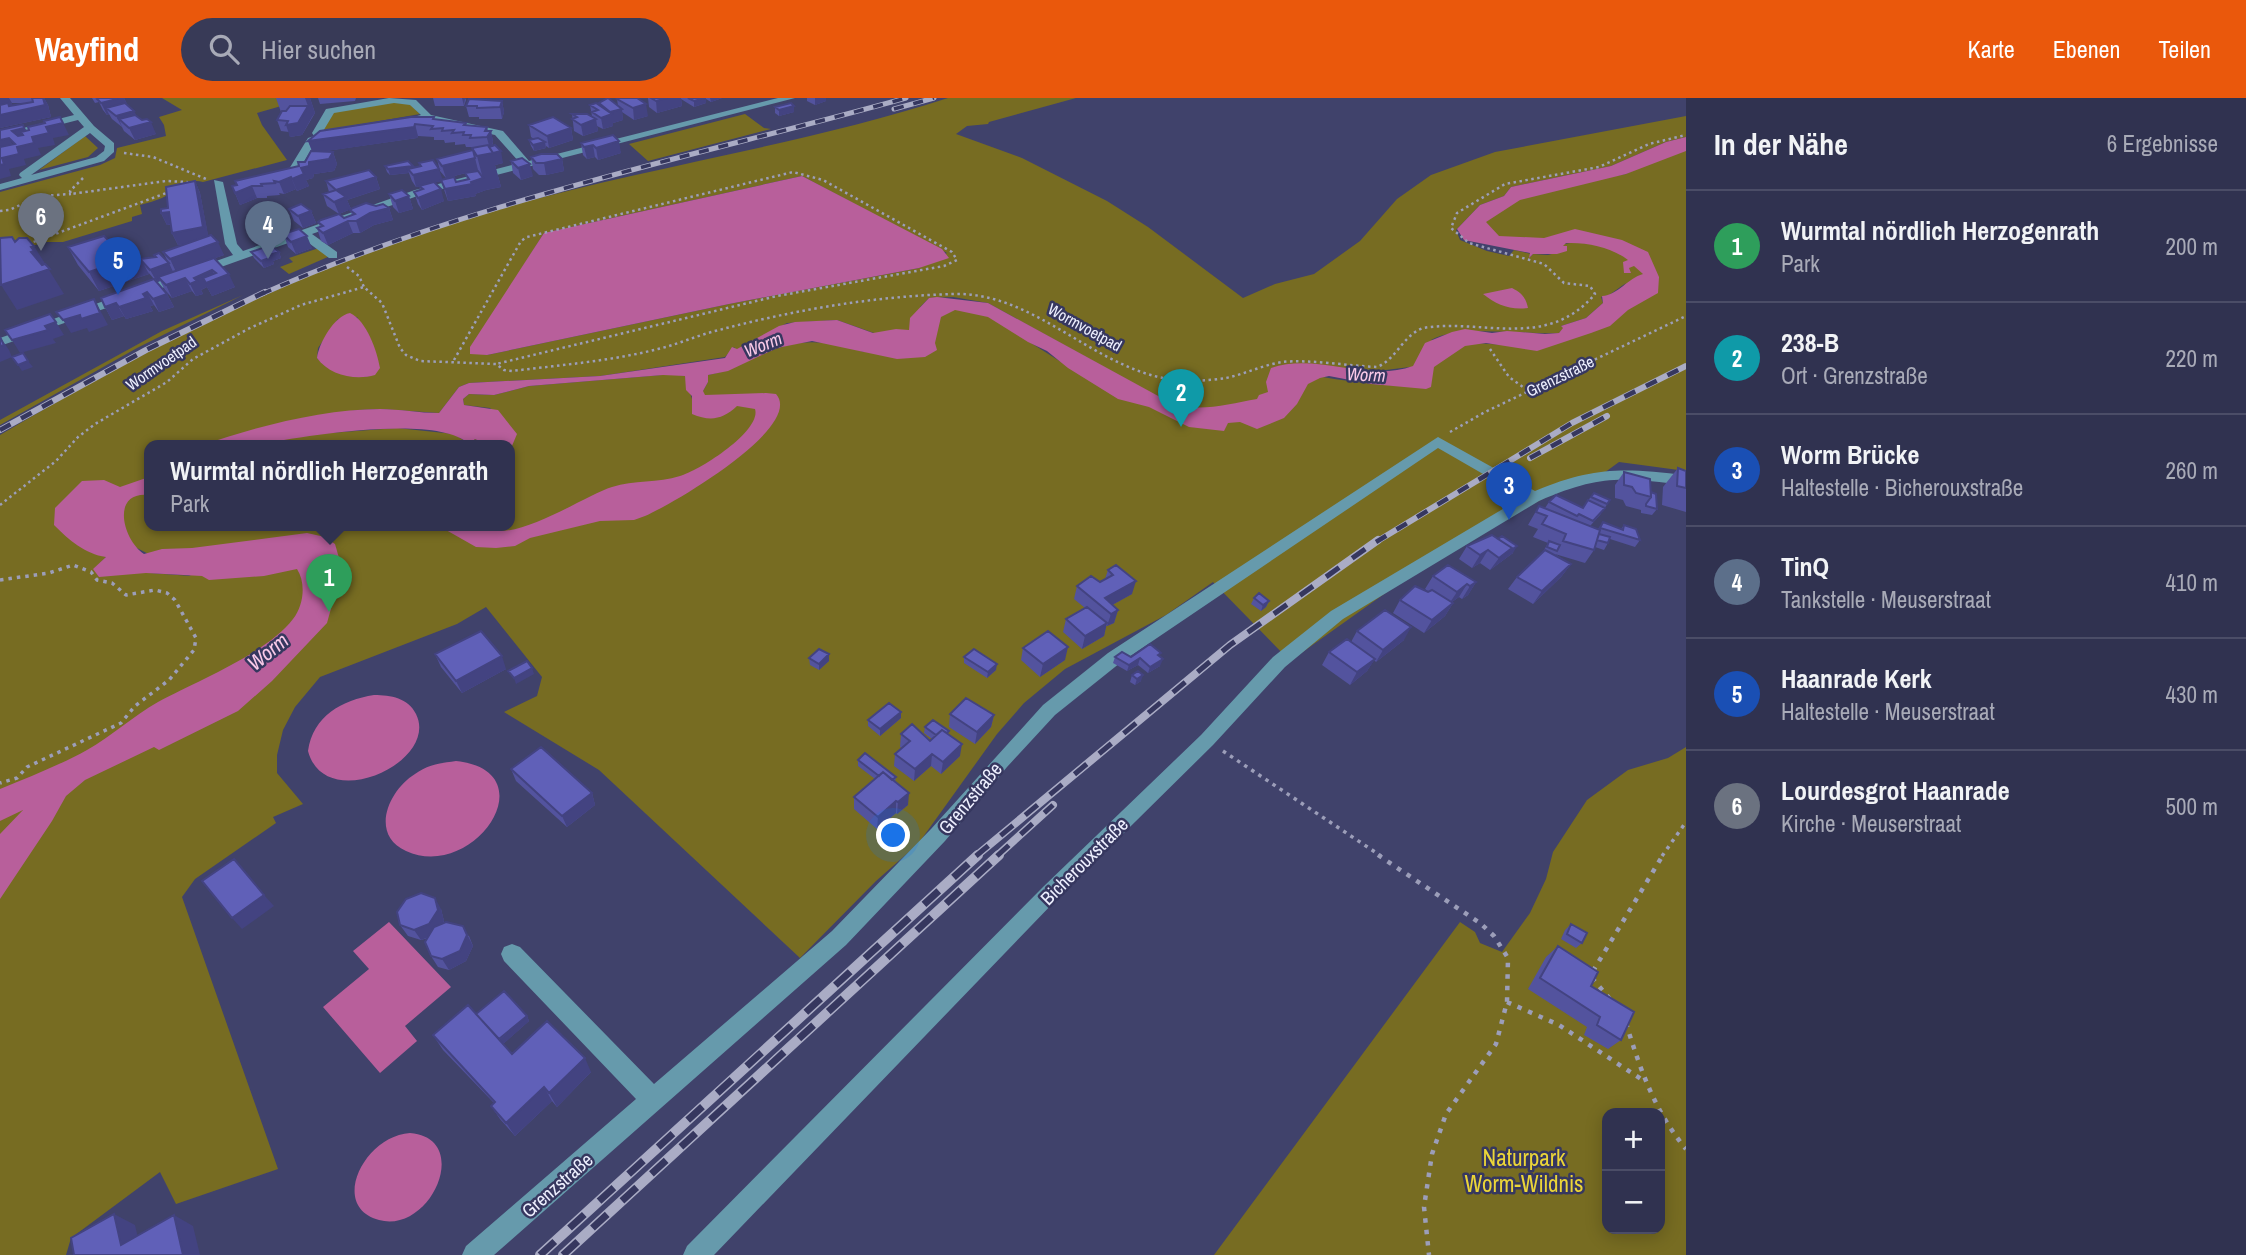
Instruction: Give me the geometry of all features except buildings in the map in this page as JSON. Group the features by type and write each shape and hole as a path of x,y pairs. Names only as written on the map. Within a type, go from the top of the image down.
{"street":[{"path":"0,187 110,155 110,145 90,128 65,98"},
{"path":"1,340 419,192 790,98"},
{"path":"320,136 317,133 330,111 385,101 412,102 428,117"},
{"path":"0,137 80,117"},
{"path":"403,122 428,117 499,133 526,164"},
{"path":"13,183 90,128"},
{"path":"262,179 293,171 312,140 320,136 340,134"},
{"path":"213,181 230,244 241,257"},
{"path":"305,234 334,255"},
{"path":"1437,442 1534,497 1593,475 1640,475 1686,480"},
{"name":"Grenzstraße","path":"475,1255 839,938 938,835 1000,762 1049,710 1114,658 1437,442"},
{"name":"Bicherouxstraße","path":"695,1255 1050,893 1207,740 1279,662 1337,615 1534,497"},
{"path":"512,954 654,1101"}],"path":[{"name":"Wormvoetpad","path":"347,267 359,276 364,287 378,296 392,323 400,349 408,358 432,363 454,360 475,365 496,364 504,370 512,371 583,364 658,349 717,330 795,312 895,298 955,294 976,295 995,300 1055,326 1112,360 1162,378 1225,378 1283,362 1377,367 1385,365 1395,356 1410,332 1422,328 1511,328 1551,321 1580,311 1595,294 1591,286 1582,282 1564,283 1544,264 1462,240 1451,228 1457,213 1505,184 1599,167 1649,144 1686,135"},
{"path":"71,194 70,191 110,155 153,157 213,181"},
{"path":"454,360 521,242 527,237 783,174 802,173 823,180 952,252 957,260 944,266 777,296 496,364"},
{"path":"0,211 9,210 41,196 181,180 187,182 188,186 195,186"},
{"path":"202,184 213,181"},
{"path":"22,246 176,190"},
{"name":"Wormvoetpad","path":"0,505 56,461 78,437 167,382 179,370 216,345 300,305 364,287"},
{"name":"Grenzstraße","path":"1437,442 1485,412 1686,316"},
{"path":"1490,349 1509,377 1530,392"},
{"path":"0,580 59,571 73,565 80,566 91,572 97,580 112,583 126,595 155,590 167,593 175,600 196,638 194,650 169,680 135,706 121,723 27,767 16,778 0,783"},
{"path":"1207,740 1480,923 1494,936 1508,958 1507,1002 1496,1044 1446,1114 1432,1154 1424,1207 1429,1255"},
{"path":"1614,1004 1592,978 1593,970 1647,878 1686,822"},
{"path":"1507,1002 1559,1025 1643,1080"},
{"path":"1620,1014 1626,1023 1643,1080 1686,1149"}],"green space":[{"path":"162,98 309,98 257,113 262,125 287,160 203,182 186,183 162,198 140,205 142,214 132,217 132,221 63,242 46,242 0,255 0,192 100,165 115,158 117,148 166,136 159,117 182,110"},
{"path":"948,98 1076,98 988,124 967,126 956,134 1022,158 1107,201 1148,227 1243,298 1275,284 1314,274 1360,241 1397,199 1431,175 1495,152 1686,116 1686,137 1666,142 1611,166 1511,187 1504,196 1480,205 1456,230 1460,240 1509,256 1514,250 1531,254 1529,258 1533,254 1548,255 1567,250 1567,246 1562,246 1564,244 1587,243 1604,247 1625,257 1602,241 1512,243 1476,226 1526,193 1626,174 1686,143 1686,471 1619,462 1604,473 1568,486 1422,567 1290,661 1213,582 1166,615 1065,669 1024,703 997,734 918,844 876,881 800,958 599,770 504,712 537,696 542,677 486,607 457,624 320,677 295,707 283,730 277,755 277,773 303,804 273,817 276,823 195,879 182,897 278,1169 176,1204 160,1172 71,1238 66,1255 0,1255 0,435 179,336 240,306 366,253 430,230 551,195 836,130","holes":["802,176 947,253 919,268 729,304 487,355 470,351 544,233","1626,283 1595,321 1538,342 1505,345 1431,340 1457,332 1474,331 1559,333 1564,328 1561,326 1586,318 1603,303 1601,297 1609,295","953,297 988,303 1151,393 1061,362 977,309 920,307 929,298","357,317 370,339 374,350 370,376 348,376 334,371 317,358 318,348 338,319","837,320 874,333 864,352 811,342 774,350 728,370 708,375 703,391 692,399 685,376 674,374 529,386 494,395 469,394 463,399 464,405 490,408 516,434 514,440 515,531 144,531 144,440 221,440 281,423 358,410 439,413 459,387 469,383 600,376 725,357 734,347 736,350 787,323","1410,367 1413,387 1355,382 1300,372 1369,372","135,547 191,576 94,569 106,557"]},
{"path":"385,102 410,104 420,114 322,131 334,112"},
{"path":"745,114 764,128 771,129 648,161 629,144"},
{"path":"85,136 98,148 88,157 39,170"},
{"path":"319,248 330,256 289,274 280,267 293,262 289,258"},
{"path":"243,295 137,348 0,425 0,420 162,331"},
{"path":"397,428 454,434 463,440 278,440 303,435"},
{"name":"Naturpark Worm-Wildnis","path":"1686,747 1686,1255 1214,1255 1460,922 1475,932 1480,943 1502,952 1530,913 1546,879 1553,852 1587,800 1628,770 1668,758"}],"water":[{"name":"Worm","path":"1686,137 1686,151 1626,174 1520,200 1486,222 1499,236 1544,238 1575,229 1622,240 1648,252 1659,277 1658,293 1628,310 1610,326 1537,351 1486,343 1465,346 1434,367 1431,387 1426,389 1371,384 1329,376 1320,378 1308,384 1297,404 1284,418 1257,429 1240,422 1228,423 1224,431 1189,427 1149,407 1118,399 1068,368 1047,351 988,317 955,310 941,317 935,343 937,350 925,357 897,359 812,341 777,348 728,371 708,375 703,391 705,395 776,394 780,408 771,425 754,444 706,481 645,516 634,520 600,521 530,538 515,546 476,547 448,531 515,531 515,529 547,518 612,487 663,480 689,473 739,439 755,418 755,409 737,406 727,414 711,418 692,414 692,396 686,390 685,376 663,375 529,386 494,395 469,394 463,399 464,405 498,410 517,434 514,440 461,440 452,435 427,430 396,428 329,433 286,440 218,440 266,426 335,412 380,409 439,413 459,387 469,383 600,376 725,358 732,347 737,349 779,326 795,322 837,320 873,333 909,330 910,318 929,298 937,297 988,303 1171,403 1214,407 1257,399 1259,395 1268,392 1266,382 1271,368 1306,363 1360,370 1396,370 1413,366 1425,343 1452,332 1465,329 1492,333 1559,333 1563,328 1561,326 1586,318 1603,303 1602,296 1613,293 1643,274 1634,266 1629,268 1631,273 1624,273 1623,262 1628,260 1598,246 1566,243 1563,246 1567,246 1567,251 1557,254 1533,254 1529,258 1530,253 1464,240 1457,229 1480,205 1504,196 1511,187 1611,166 1666,142"},
{"path":"802,176 942,249 949,258 919,268 729,304 487,355 470,354 470,347 544,233"},
{"path":"1512,288 1523,296 1528,308 1504,306 1483,294"},
{"path":"350,313 366,329 374,345 380,368 375,375 343,375 328,369 317,358 328,331 338,319"},
{"name":"Worm","path":"144,479 144,495 129,501 124,518 130,538 144,554 162,549 192,548 307,533 325,537 335,544 339,558 338,583 327,623 272,681 238,711 159,750 154,747 85,780 66,796 0,899 0,834 23,810 0,821 0,789 87,750 158,702 249,655 281,632 300,607 303,587 297,569 264,576 209,580 202,576 146,573 99,577 93,569 106,557 84,550 60,531 54,525 55,508 82,481 104,480 120,487"},
{"path":"374,695 398,698 413,709 419,732 412,749 397,764 377,775 356,780 335,779 319,770 308,751 316,728 340,706"},
{"path":"456,761 483,769 497,784 499,802 491,821 476,839 456,851 431,856 406,851 388,834 386,823 387,812 397,790 420,771"},
{"path":"389,922 451,987 405,1026 417,1041 380,1073 323,1007 369,969 353,951"},
{"path":"410,1133 429,1139 439,1151 442,1166 438,1184 428,1200 415,1213 398,1220 379,1220 364,1213 356,1201 358,1173 367,1158 379,1146 393,1137"}],"railway":[{"path":"262,294 340,262 499,207 906,98"},
{"path":"894,109 934,98"},
{"path":"0,430 146,350 265,292"},
{"path":"1376,542 1572,423 1686,366"},
{"path":"1530,458 1607,416"},
{"path":"976,856 1230,645 1378,540"},
{"path":"997,856 1053,805"},
{"path":"540,1255 978,855"},
{"path":"563,1255 999,855"}],"place":[{"name":"Lourdesgrot Haanrade","path":"41,251"},
{"name":"TinQ","path":"268,259"},
{"name":"Haanrade Kerk","path":"118,295"},
{"name":"238-B","path":"1181,427"},
{"name":"Worm Brücke","path":"1509,520"},
{"name":"Wurmtal nördlich Herzogenrath","path":"329,612"}]}
